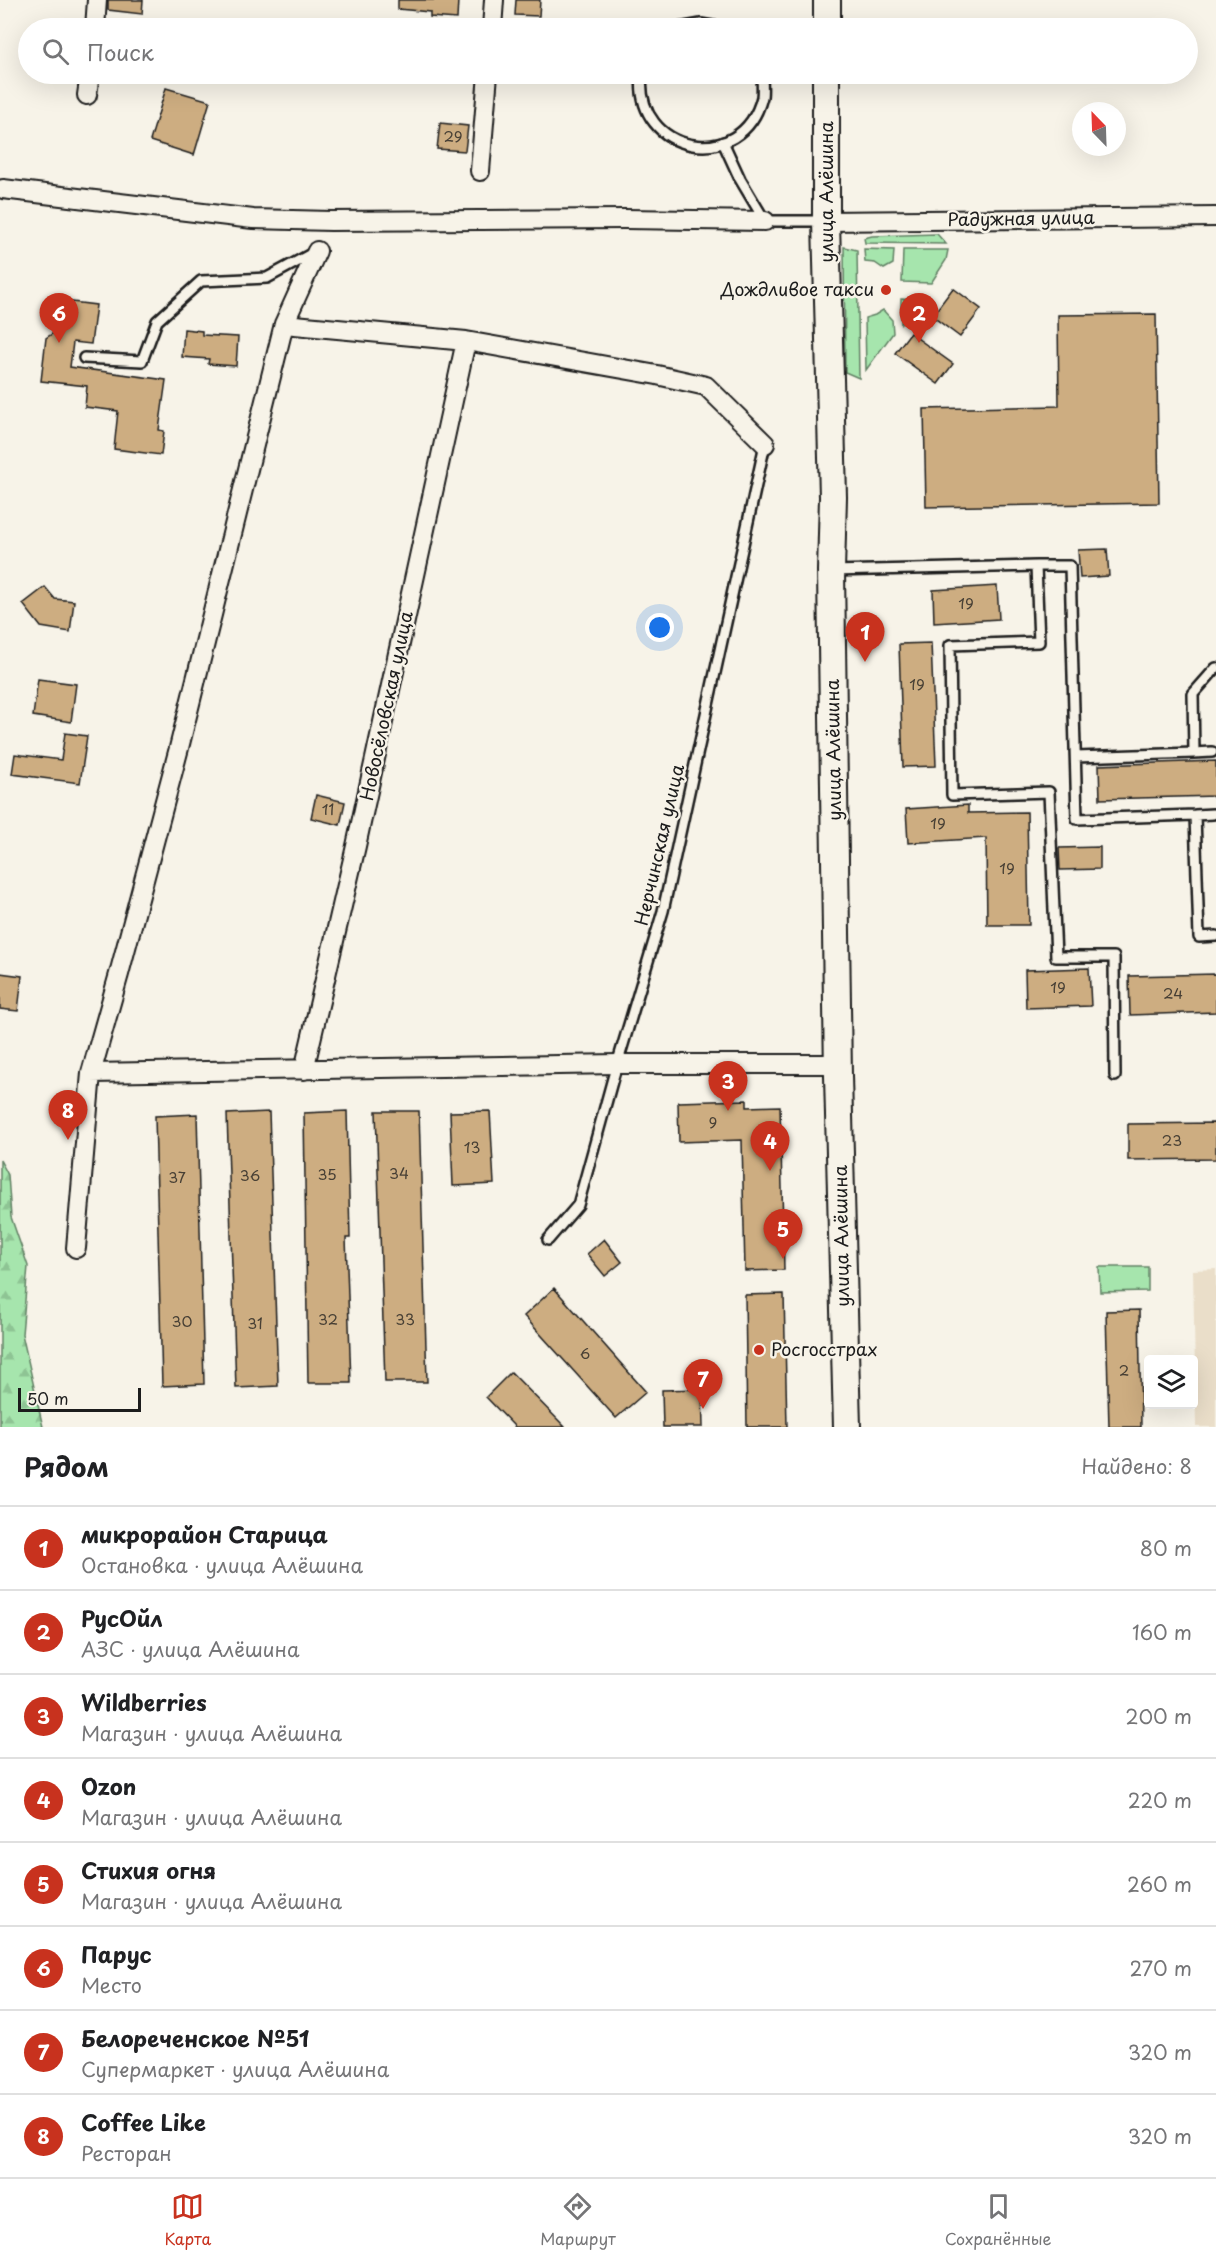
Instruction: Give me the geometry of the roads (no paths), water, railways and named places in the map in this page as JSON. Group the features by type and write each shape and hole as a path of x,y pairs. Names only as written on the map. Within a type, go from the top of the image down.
{"street":[{"path":"96,18 97,0"},
{"path":"493,18 494,0"},
{"path":"826,18 827,0"},
{"path":"87,95 89,84"},
{"path":"480,171 487,84"},
{"name":"улица Алёшина","path":"826,84 838,1064 847,1427"},
{"path":"3,189 253,219 353,222 625,219 765,221"},
{"name":"Радужная улица","path":"826,221 1216,217"},
{"path":"76,1248 91,1074 179,748 284,324 317,251"},
{"path":"284,324 466,341 706,386 765,444"},
{"name":"Новосёловская улица","path":"304,1070 356,846 466,341"},
{"path":"91,1074 617,1064 838,1064"}],"lane":[{"path":"641,84 644,107 654,124 668,136 685,144 705,146 723,142 742,131 755,115 762,95 762,84"},
{"path":"723,142 740,179 765,221 826,221"},
{"path":"84,358 142,361 157,321 201,281 267,278 317,251"},
{"name":"Нерчинская улица","path":"548,1240 578,1205 663,911 765,444"},
{"path":"1036,566 1038,642 950,645 952,795 1049,792 1056,957 1114,957 1115,1076"},
{"path":"831,571 1070,566 1077,819 1213,814"},
{"path":"1194,753 1193,694 1216,668"},
{"path":"1076,757 1212,752"},
{"path":"1195,815 1199,936 1216,936"}],"place":[{"name":"Дождливое такси","path":"886,290"},
{"name":"Парус","path":"59,343"},
{"name":"РусОйл","path":"919,343"},
{"name":"микрорайон Старица","path":"865,662"},
{"name":"Wildberries","path":"728,1111"},
{"name":"Coffee Like","path":"68,1140"},
{"name":"Ozon","path":"770,1171"},
{"name":"Стихия огня","path":"783,1259"},
{"name":"Росгосстрах","path":"759,1350"},
{"name":"Белореченское №51","path":"703,1409"}]}
